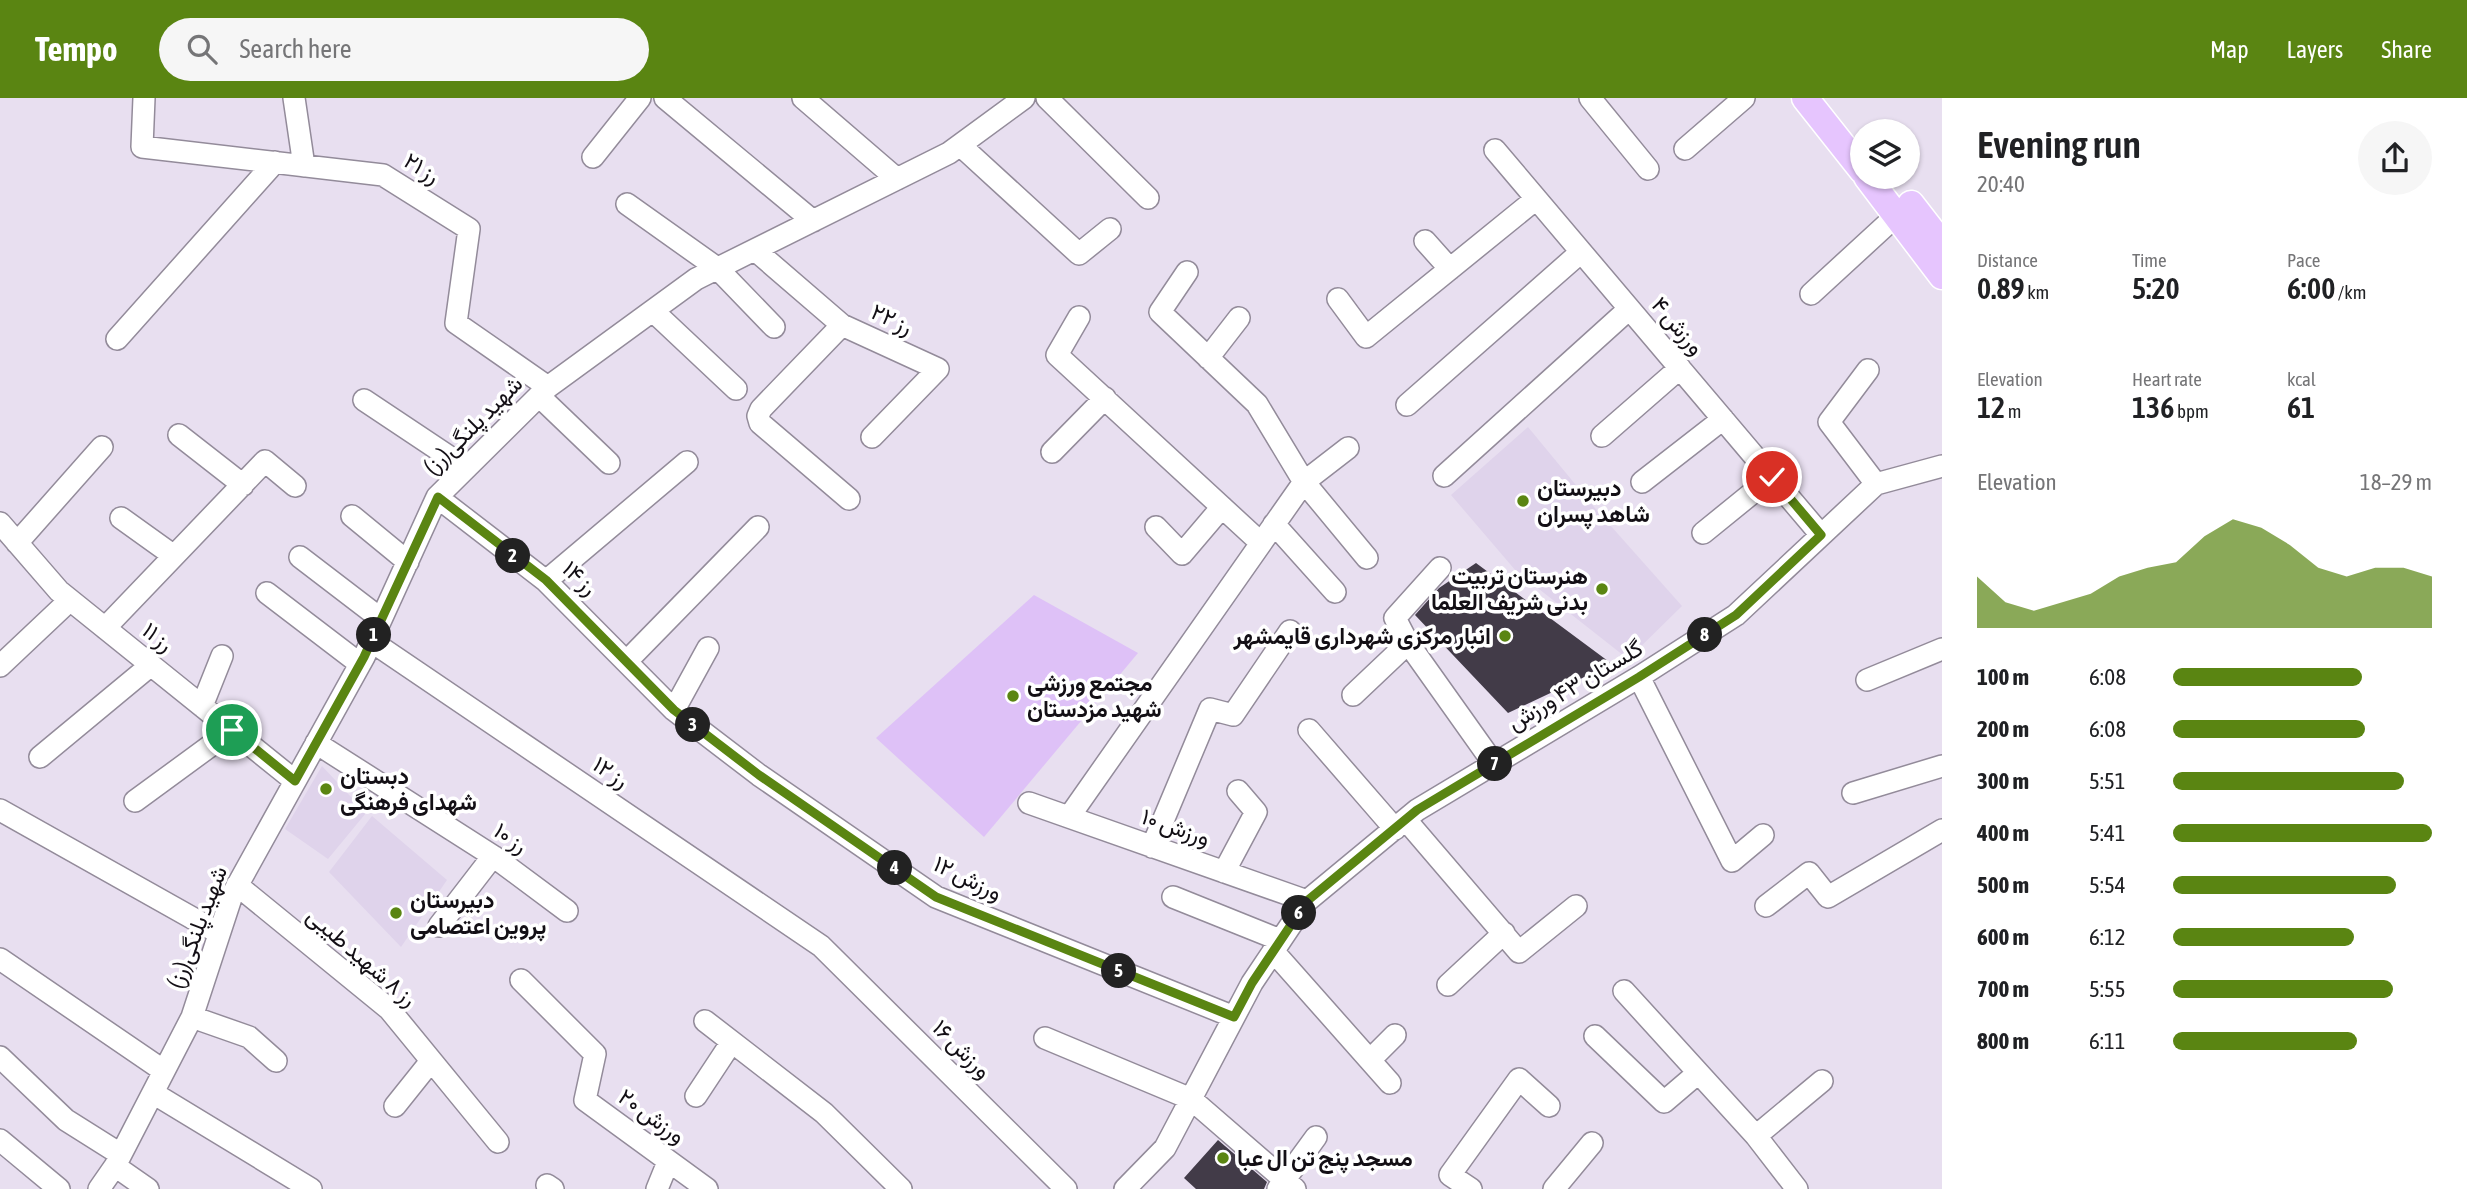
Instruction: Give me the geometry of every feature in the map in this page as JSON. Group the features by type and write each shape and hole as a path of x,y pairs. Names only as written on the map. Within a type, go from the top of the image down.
{"main road":[{"path":"1805,98 1850,155"},
{"path":"1826,98 1850,127"},
{"path":"1876,189 1942,276"},
{"path":"1898,189 1942,244"}],"street":[{"name":"رز ۲۱","path":"144,98 142,148 383,175 469,229 456,323 544,392"},
{"path":"294,98 304,166"},
{"path":"593,157 639,98"},
{"path":"665,98 813,221"},
{"path":"803,98 897,179"},
{"name":"شهید پلنگی(رز)","path":"99,1189 118,1160 192,1017 237,885 360,664 438,497 544,392 696,279 949,153 1024,98"},
{"path":"1046,98 1148,198"},
{"path":"1590,98 1648,169"},
{"path":"1685,149 1744,98"},
{"path":"960,145 1079,254 1110,229"},
{"name":"ورزش ۴","path":"1495,150 1821,535"},
{"path":"117,339 275,162"},
{"path":"1338,299 1366,337 1536,199"},
{"path":"627,204 717,268 774,327"},
{"path":"1811,294 1897,215"},
{"path":"1425,241 1450,269"},
{"name":"رز ۲۲","path":"755,250 842,325 939,369 872,436"},
{"path":"1407,405 1581,252"},
{"path":"1187,272 1160,312 1257,404 1304,482 1367,558"},
{"path":"1444,476 1629,309"},
{"path":"653,311 736,389"},
{"path":"1079,317 1057,355 1261,543"},
{"path":"1208,358 1239,318"},
{"path":"842,325 761,409 758,416 760,423 849,499"},
{"path":"1602,436 1680,369"},
{"path":"1868,370 1829,422 1876,484"},
{"path":"544,392 609,463"},
{"path":"1052,452 1105,398"},
{"path":"364,400 466,468"},
{"path":"1642,482 1723,419"},
{"path":"179,435 243,485"},
{"path":"18,543 102,447"},
{"path":"1069,817 1304,482 1348,448"},
{"path":"105,628 265,461 295,486"},
{"path":"546,580 687,462"},
{"name":"گلستان ۴۳ ورزش","path":"1125,1189 1165,1148 1252,983 1307,901 1417,810 1639,677 1736,615 1876,484 1942,466"},
{"path":"1703,533 1772,477"},
{"name":"رز ۱۴","path":"438,497 546,580 674,710"},
{"path":"1156,527 1182,554 1222,507"},
{"path":"352,516 408,562"},
{"path":"121,518 174,556"},
{"name":"رز ۱۱","path":"0,523 59,591 295,781"},
{"path":"1274,524 1335,592"},
{"path":"627,662 758,527"},
{"path":"300,557 381,619"},
{"path":"1440,568 1395,618 1408,643 1494,764"},
{"path":"267,593 360,664"},
{"path":"0,666 71,600"},
{"path":"1152,847 1210,709 1233,715 1290,631"},
{"name":"رز ۱۲","path":"371,641 821,946"},
{"path":"1353,695 1408,643"},
{"path":"674,710 708,648"},
{"path":"1867,680 1942,649"},
{"path":"202,706 222,656"},
{"path":"40,757 151,665"},
{"path":"1639,677 1732,861 1763,835"},
{"name":"ورزش ۱۲","path":"674,710 759,775 936,897 1234,1017"},
{"path":"135,801 232,730"},
{"path":"1309,730 1504,933 1519,952 1576,906"},
{"name":"رز ۱۰","path":"316,743 493,856 566,911"},
{"path":"1853,793 1942,766"},
{"path":"1224,872 1256,812 1238,790"},
{"name":"ورزش ۱۰","path":"1029,803 1307,901"},
{"path":"0,810 219,933"},
{"path":"1766,906 1809,873 1828,897 1942,830"},
{"path":"439,926 493,856"},
{"name":"رز ۸ شهید طیبی","path":"237,885 389,1009 498,1142"},
{"path":"1173,897 1277,945 1390,1083"},
{"path":"1448,985 1504,933"},
{"name":"ورزش ۱۶","path":"821,946 1066,1189"},
{"path":"0,959 164,1071"},
{"name":"ورزش ۲۰","path":"522,980 595,1055 585,1100 708,1189"},
{"path":"1624,991 1756,1136 1797,1189"},
{"path":"192,1017 250,1037 276,1061"},
{"path":"705,1021 824,1112 901,1189"},
{"path":"1370,1060 1395,1035"},
{"path":"1595,1036 1664,1102 1698,1073"},
{"path":"1045,1038 1191,1099 1286,1186 1316,1137"},
{"path":"696,1096 731,1043"},
{"path":"0,1058 66,1120 118,1160 148,1189"},
{"path":"395,1106 431,1061"},
{"path":"1471,1189 1450,1175 1519,1079 1549,1106"},
{"path":"1756,1136 1822,1081"},
{"path":"153,1093 311,1189"},
{"path":"0,1140 58,1189"},
{"path":"1554,1189 1592,1143"},
{"path":"657,1189 668,1162"}],"shaded area":[{"path":"1528,427 1594,507 1682,606 1628,659 1516,571 1451,495"},
{"name":"مجتمع ورزشی شهید مزدستان","path":"1034,595 1138,653 984,837 876,738"},
{"name":"دبستان شهدای فرهنگی","path":"322,766 366,813 328,859 285,829"},
{"name":"دبیرستان پروین اعتصامی","path":"372,816 447,880 401,947 329,872"}],"building":[{"name":"انبار مرکزی شهرداری قایمشهر","path":"1476,563 1612,664 1508,713 1415,615 1439,588"},
{"name":"مسجد پنج تن ال عبا","path":"1218,1140 1267,1182 1264,1189 1196,1189 1184,1178"}],"place":[{"name":"دبیرستان شاهد پسران","path":"1523,501"},
{"name":"هنرستان تربیت بدنی شریف العلما","path":"1602,589"},
{"name":"انبار مرکزی شهرداری قایمشهر","path":"1505,636"},
{"name":"مجتمع ورزشی شهید مزدستان","path":"1013,696"},
{"name":"دبستان شهدای فرهنگی","path":"326,789"},
{"name":"دبیرستان پروین اعتصامی","path":"396,913"},
{"name":"مسجد پنج تن ال عبا","path":"1223,1158"}],"route":[{"path":"232,730 295,781 364,657 438,497 546,580 674,710 759,775 936,897 1234,1017 1252,983 1307,901 1417,810 1639,677 1736,615 1821,535 1772,477"}]}
